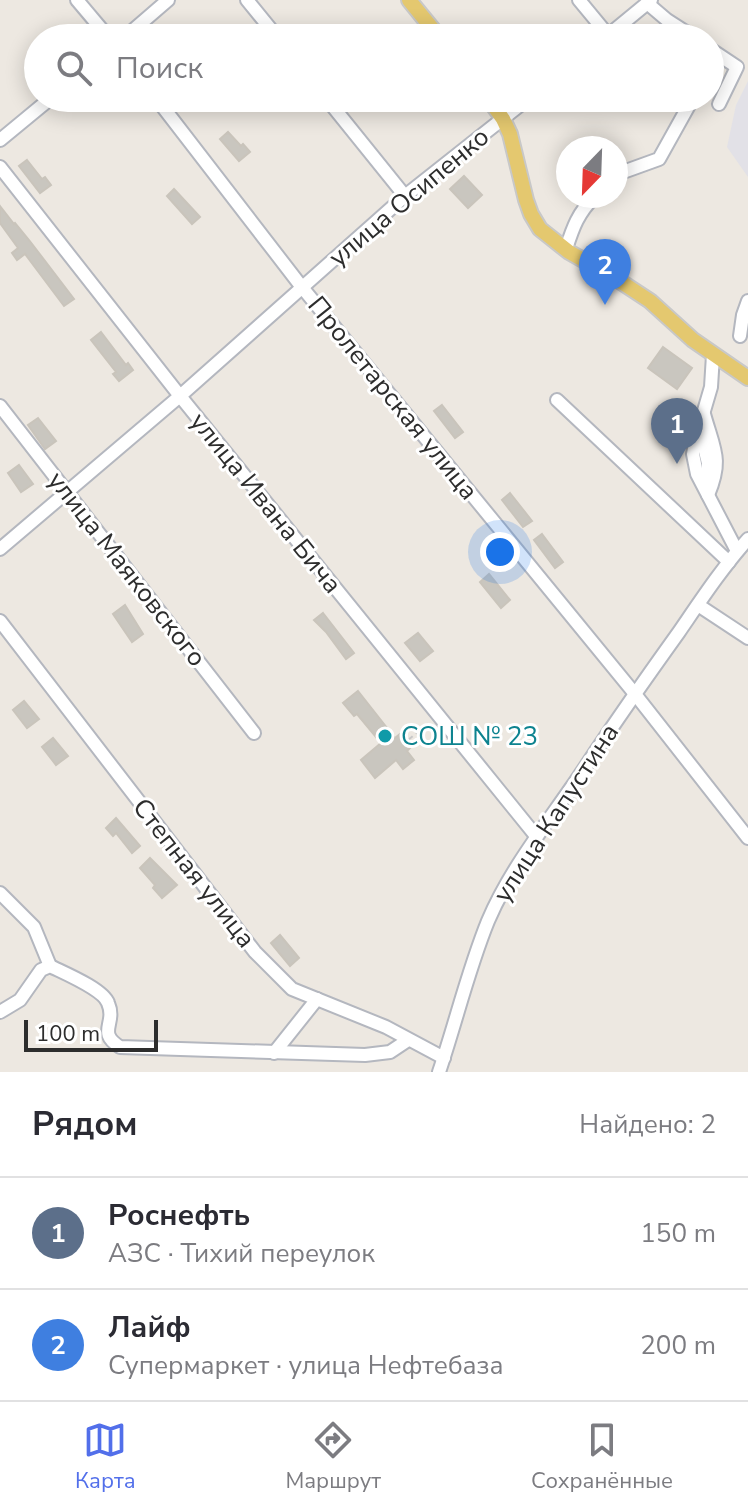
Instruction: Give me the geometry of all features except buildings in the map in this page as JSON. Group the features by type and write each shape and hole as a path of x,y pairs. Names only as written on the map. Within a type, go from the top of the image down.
{"main road":[{"path":"409,0 429,24"},
{"path":"498,112 510,134 531,214 540,229 566,249 650,301 693,340 748,378"}],"street":[{"path":"77,0 97,24"},
{"path":"140,24 168,0"},
{"path":"247,0 267,24"},
{"path":"579,0 597,24"},
{"path":"622,24 649,2 673,24"},
{"path":"724,59 737,67 724,94"},
{"path":"0,140 34,112"},
{"name":"Пролетарская улица","path":"167,112 301,286 635,694 748,838"},
{"path":"337,112 405,196"},
{"name":"улица Осипенко","path":"0,549 180,396 405,196 512,112"},
{"path":"628,170 659,159 685,112"},
{"name":"улица Ивана Бича","path":"0,167 180,396 536,836"},
{"path":"566,249 583,208"},
{"path":"740,336 748,301"},
{"path":"713,355 711,387 699,428 708,463 706,491 733,556"},
{"path":"557,400 733,556"},
{"name":"улица Маяковского","path":"0,406 254,733"},
{"path":"704,414 717,460 715,477 706,491"},
{"name":"улица Капустина","path":"439,1072 488,921 507,883 635,694 748,539"},
{"path":"698,605 748,638"},
{"name":"Степная улица","path":"0,621 255,952 292,989 386,1027 444,1058"},
{"path":"0,893 34,927 50,966 108,1001 111,1017 107,1034 110,1041 120,1047 365,1055 390,1052 408,1040"},
{"path":"0,1012 20,1000 41,970 50,966"},
{"path":"274,1053 317,999"}],"path":[{"path":"408,740 438,715"}],"shaded area":[{"path":"748,81 748,177 727,147 736,105"}],"place":[{"name":"Лайф","path":"605,305"},
{"name":"Роснефть","path":"677,464"},
{"name":"СОШ № 23","path":"385,736"}]}
